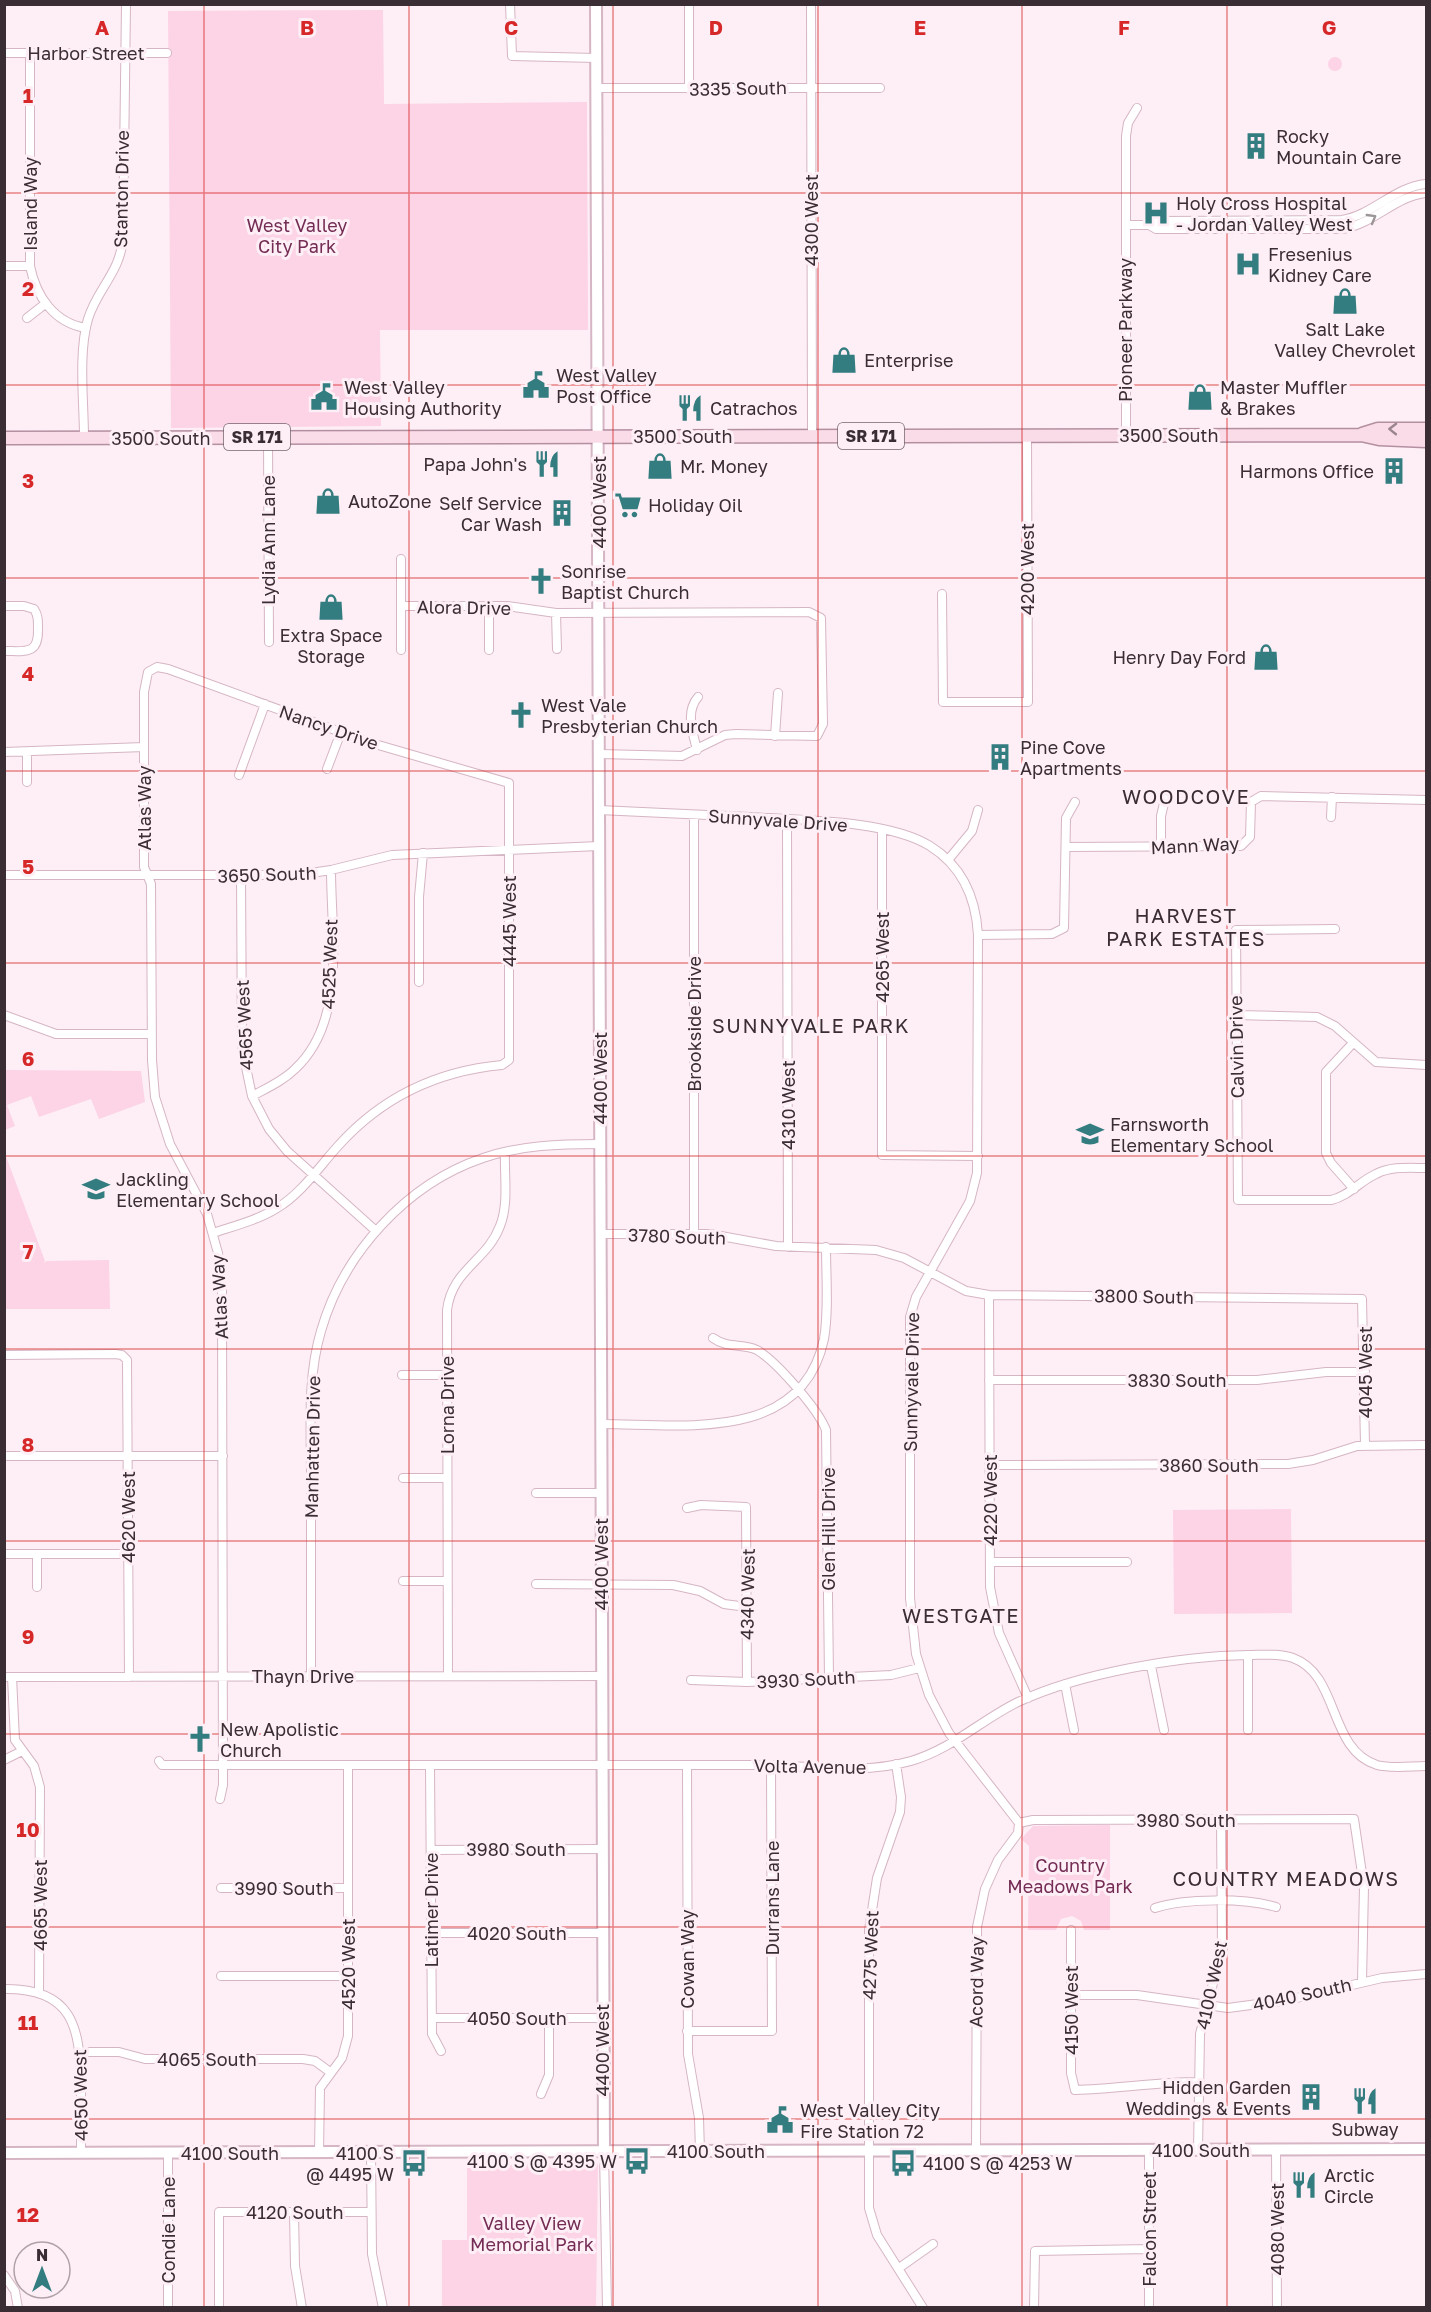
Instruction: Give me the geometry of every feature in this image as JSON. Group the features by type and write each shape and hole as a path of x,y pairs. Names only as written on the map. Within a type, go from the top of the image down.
{"main road":[{"name":"3500 South","path":"1361,435 1378,429 1426,429"},
{"name":"3500 South","path":"4,438 1361,435 1379,439 1426,441"}],"street":[{"name":"Stanton Drive","path":"84,438 86,328 92,308 115,271 122,247 123,109 127,53 126,4"},
{"path":"510,4 512,56 596,58"},
{"name":"4400 West","path":"596,4 604,2152"},
{"path":"689,4 689,89"},
{"name":"4300 West","path":"811,4 812,436"},
{"name":"Harbor Street","path":"4,53 167,53"},
{"name":"Island Way","path":"30,53 30,266 37,291 45,304 73,326 86,328"},
{"name":"3335 South","path":"596,88 880,88"},
{"name":"Pioneer Parkway","path":"1126,435 1126,136 1128,123 1137,108"},
{"path":"1126,225 1149,225 1156,221 1342,220 1358,216 1407,188 1426,184"},
{"path":"1149,225 1156,229 1342,229 1364,222 1410,197 1426,193"},
{"path":"4,266 30,266"},
{"path":"27,318 45,304"},
{"name":"4200 West","path":"942,594 943,702 1028,702 1027,436"},
{"name":"Lydia Ann Lane","path":"268,437 269,642"},
{"path":"401,558 401,650"},
{"path":"4,606 24,606 35,611 39,638 31,649 4,651"},
{"name":"Alora Drive","path":"401,606 510,606 532,612 556,613 816,613 822,622 823,728 814,737 775,736"},
{"path":"489,606 489,650"},
{"path":"556,613 557,649"},
{"name":"Nancy Drive","path":"152,668 168,669 341,732 509,783"},
{"name":"Atlas Way","path":"152,668 144,684 144,867 151,884 153,1084 161,1121 175,1155 202,1203 213,1233 222,1289 223,1765 220,1799"},
{"path":"599,754 682,756 725,735 775,736 778,693"},
{"path":"697,750 691,711 692,703 698,697"},
{"path":"239,776 265,704"},
{"path":"327,769 341,732"},
{"path":"4,752 144,747"},
{"path":"27,752 27,782"},
{"name":"4445 West","path":"313,1175 351,1132 396,1097 442,1076 502,1065 509,1060 509,783"},
{"name":"Mann Way","path":"1066,847 1241,846 1249,839 1250,804 1256,797 1426,800"},
{"path":"1331,817 1332,797"},
{"path":"1161,847 1161,812 1165,799"},
{"path":"978,935 1052,934 1062,931 1066,922 1066,814 1075,802"},
{"name":"Sunnyvale Drive","path":"599,810 842,823 882,831 920,841 948,860 970,892 976,912 978,935 976,1182 970,1201 913,1303 910,1317 910,1598 912,1633 919,1668 935,1709 956,1742 1019,1823"},
{"path":"948,860 969,836 978,810"},
{"name":"Brookside Drive","path":"694,814 694,1233"},
{"name":"4310 West","path":"788,819 788,1247"},
{"name":"4265 West","path":"882,831 882,1155 978,1156"},
{"name":"3650 South","path":"4,875 298,875 331,870 376,857 599,846"},
{"path":"419,982 419,897 423,853"},
{"name":"4525 West","path":"252,1096 295,1069 312,1050 323,1029 330,1007 332,985 331,870"},
{"name":"4565 West","path":"241,876 241,1040 244,1066 252,1096 263,1119 278,1141 376,1231"},
{"name":"Calvin Drive","path":"1335,929 1236,930 1238,1200 1331,1200 1354,1189"},
{"path":"4,1015 56,1034 152,1034"},
{"path":"1238,1015 1317,1017 1335,1026 1376,1062 1426,1065"},
{"path":"1353,1043 1326,1072 1324,1118 1328,1158 1354,1189 1383,1171 1426,1168"},
{"name":"Manhatten Drive","path":"311,1676 311,1382 321,1330 331,1305 358,1254 376,1231 404,1203 434,1182 482,1158 504,1152 551,1145 600,1144"},
{"name":"Lorna Drive","path":"448,1676 448,1300 456,1281 489,1245 501,1225 504,1206 504,1152"},
{"path":"213,1233 276,1209 289,1200 313,1175"},
{"name":"3780 South","path":"600,1234 694,1233 788,1247 826,1247"},
{"path":"601,1424 725,1424 743,1421 775,1408 797,1390 813,1367 824,1336 826,1247"},
{"name":"3800 South","path":"826,1247 876,1250 904,1258 966,1292 989,1295 1362,1299"},
{"name":"4220 West","path":"989,1295 991,1598 996,1625 1028,1698"},
{"name":"4045 West","path":"1362,1299 1365,1445"},
{"name":"Glen Hill Drive","path":"713,1338 722,1345 756,1350 817,1412 826,1430 828,1440 828,1678"},
{"name":"4620 West","path":"4,1354 115,1354 125,1357 128,1368 129,1677"},
{"name":"3830 South","path":"989,1380 1257,1380 1326,1372 1365,1372"},
{"path":"402,1375 447,1375"},
{"name":"3860 South","path":"989,1465 1288,1464 1365,1445 1426,1445"},
{"path":"4,1456 223,1456"},
{"path":"403,1478 447,1478"},
{"path":"537,1493 601,1493"},
{"name":"4340 West","path":"687,1508 701,1505 746,1507 747,1682"},
{"path":"4,1554 129,1554"},
{"path":"37,1554 37,1587"},
{"path":"990,1562 1127,1562"},
{"path":"403,1581 447,1581"},
{"path":"536,1584 686,1587 724,1604 747,1607"},
{"path":"1248,1655 1248,1730"},
{"name":"Volta Avenue","path":"159,1761 162,1765 771,1765 848,1769 896,1764 935,1752 956,1742 991,1717 1028,1698 1065,1684 1194,1657 1248,1655 1286,1656 1307,1666 1322,1685 1349,1744 1366,1760 1387,1766 1426,1766"},
{"path":"1150,1666 1164,1730"},
{"name":"3930 South","path":"691,1680 747,1682 891,1675 919,1668"},
{"name":"Thayn Drive","path":"8,1677 601,1676"},
{"name":"4665 West","path":"8,1677 13,1734 22,1751 34,1766 39,1787 39,1992"},
{"path":"1065,1684 1074,1730"},
{"path":"4,1760 22,1751"},
{"name":"4275 West","path":"896,1764 900,1812 876,1884 869,1930 869,2151 872,2221 923,2307"},
{"name":"Cowan Way","path":"687,1765 687,2031 689,2073 699,2118 700,2151"},
{"name":"Durrans Lane","path":"687,2031 772,2031 771,1765"},
{"name":"4520 West","path":"319,2153 319,2093 330,2072 342,2058 347,2042 348,1766"},
{"name":"Latimer Drive","path":"430,1766 432,2018 433,2038 441,2051"},
{"name":"3980 South","path":"1019,1823 1033,1820 1354,1819 1365,1910 1362,1981"},
{"name":"4100 West","path":"1198,2150 1200,2034 1205,2006 1222,1948 1221,1820"},
{"name":"Acord Way","path":"976,2151 977,1927 985,1889 998,1860 1018,1833 1019,1823"},
{"name":"3980 South","path":"431,1850 602,1849"},
{"name":"3990 South","path":"220,1888 348,1888"},
{"path":"1155,1908 1171,1903 1222,1902 1259,1902 1276,1907"},
{"name":"4150 West","path":"1071,1930 1071,2073 1075,2090 1153,2082 1198,2082"},
{"name":"4020 South","path":"431,1933 602,1933"},
{"name":"4040 South","path":"1071,1995 1137,1995 1228,2008 1288,2000 1362,1981 1426,1974"},
{"path":"220,1976 348,1976"},
{"path":"4,1989 39,1992"},
{"name":"4650 West","path":"39,1992 66,2012 79,2038 81,2153"},
{"name":"4050 South","path":"432,2018 602,2018"},
{"path":"541,2094 549,2075 549,2018"},
{"name":"4065 South","path":"81,2052 119,2052 145,2059 307,2059 319,2063 330,2072"},
{"name":"4100 South","path":"4,2153 1426,2149"},
{"name":"Falcon Street","path":"1149,2150 1149,2307"},
{"name":"4080 West","path":"1276,2150 1277,2307"},
{"path":"371,2152 373,2264 383,2307"},
{"path":"604,2152 607,2307"},
{"name":"Condie Lane","path":"168,2153 168,2307"},
{"name":"4120 South","path":"219,2307 219,2212 371,2212"},
{"path":"294,2212 295,2266 302,2307"},
{"path":"899,2268 933,2244"},
{"path":"1034,2307 1035,2251 1149,2249"},
{"path":"4,2275 15,2291 18,2307"}],"green space":[{"name":"West Valley City Park","path":"383,10 384,104 587,102 588,330 380,330 381,426 171,428 168,11"},
{"path":"1335,57 1340,59 1342,64 1340,69 1335,71 1330,69 1328,64 1330,59"},
{"path":"5,1070 141,1071 145,1102 99,1119 91,1099 39,1117 31,1096 7,1105 15,1126 5,1130"},
{"path":"4,1151 45,1261 43,1263 47,1261 109,1260 110,1309 5,1309"},
{"path":"1291,1509 1292,1613 1174,1614 1173,1510"},
{"name":"Country Meadows Park","path":"1110,1825 1110,1930 1084,1930 1081,1921 1072,1916 1061,1919 1056,1930 1028,1930 1029,1846 1021,1839 1033,1826"},
{"name":"Valley View Memorial Park","path":"598,2164 596,2307 442,2307 442,2240 467,2240 467,2165"}],"place":[{"name":"Rocky Mountain Care","path":"1256,146"},
{"name":"Holy Cross Hospital - Jordan Valley West","path":"1156,213"},
{"name":"Fresenius Kidney Care","path":"1248,264"},
{"name":"Salt Lake Valley Chevrolet","path":"1345,301"},
{"name":"Enterprise","path":"844,360"},
{"name":"West Valley Post Office","path":"536,385"},
{"name":"West Valley Housing Authority","path":"324,397"},
{"name":"Master Muffler & Brakes","path":"1200,397"},
{"name":"Catrachos","path":"690,408"},
{"name":"Papa John's","path":"547,464"},
{"name":"Mr. Money","path":"660,466"},
{"name":"Harmons Office","path":"1394,471"},
{"name":"AutoZone","path":"328,501"},
{"name":"Holiday Oil","path":"628,505"},
{"name":"Self Service Car Wash","path":"562,513"},
{"name":"Sonrise Baptist Church","path":"541,581"},
{"name":"Extra Space Storage","path":"331,607"},
{"name":"Henry Day Ford","path":"1266,657"},
{"name":"West Vale Presbyterian Church","path":"521,715"},
{"name":"Pine Cove Apartments","path":"1000,757"},
{"name":"Farnsworth Elementary School","path":"1090,1134"},
{"name":"Jackling Elementary School","path":"96,1189"},
{"name":"New Apolistic Church","path":"200,1739"},
{"name":"Hidden Garden Weddings & Events","path":"1311,2097"},
{"name":"Subway","path":"1365,2101"},
{"name":"West Valley City Fire Station 72","path":"780,2120"},
{"name":"4100 S @ 4395 W","path":"637,2161"},
{"name":"4100 S @ 4495 W","path":"414,2163"},
{"name":"4100 S @ 4253 W","path":"903,2163"},
{"name":"Arctic Circle","path":"1304,2185"}],"district":[{"name":"WOODCOVE","path":"1186,796"},
{"name":"HARVEST PARK ESTATES","path":"1186,926"},
{"name":"SUNNYVALE PARK","path":"811,1025"},
{"name":"WESTGATE","path":"961,1615"},
{"name":"COUNTRY MEADOWS","path":"1286,1878"}]}
